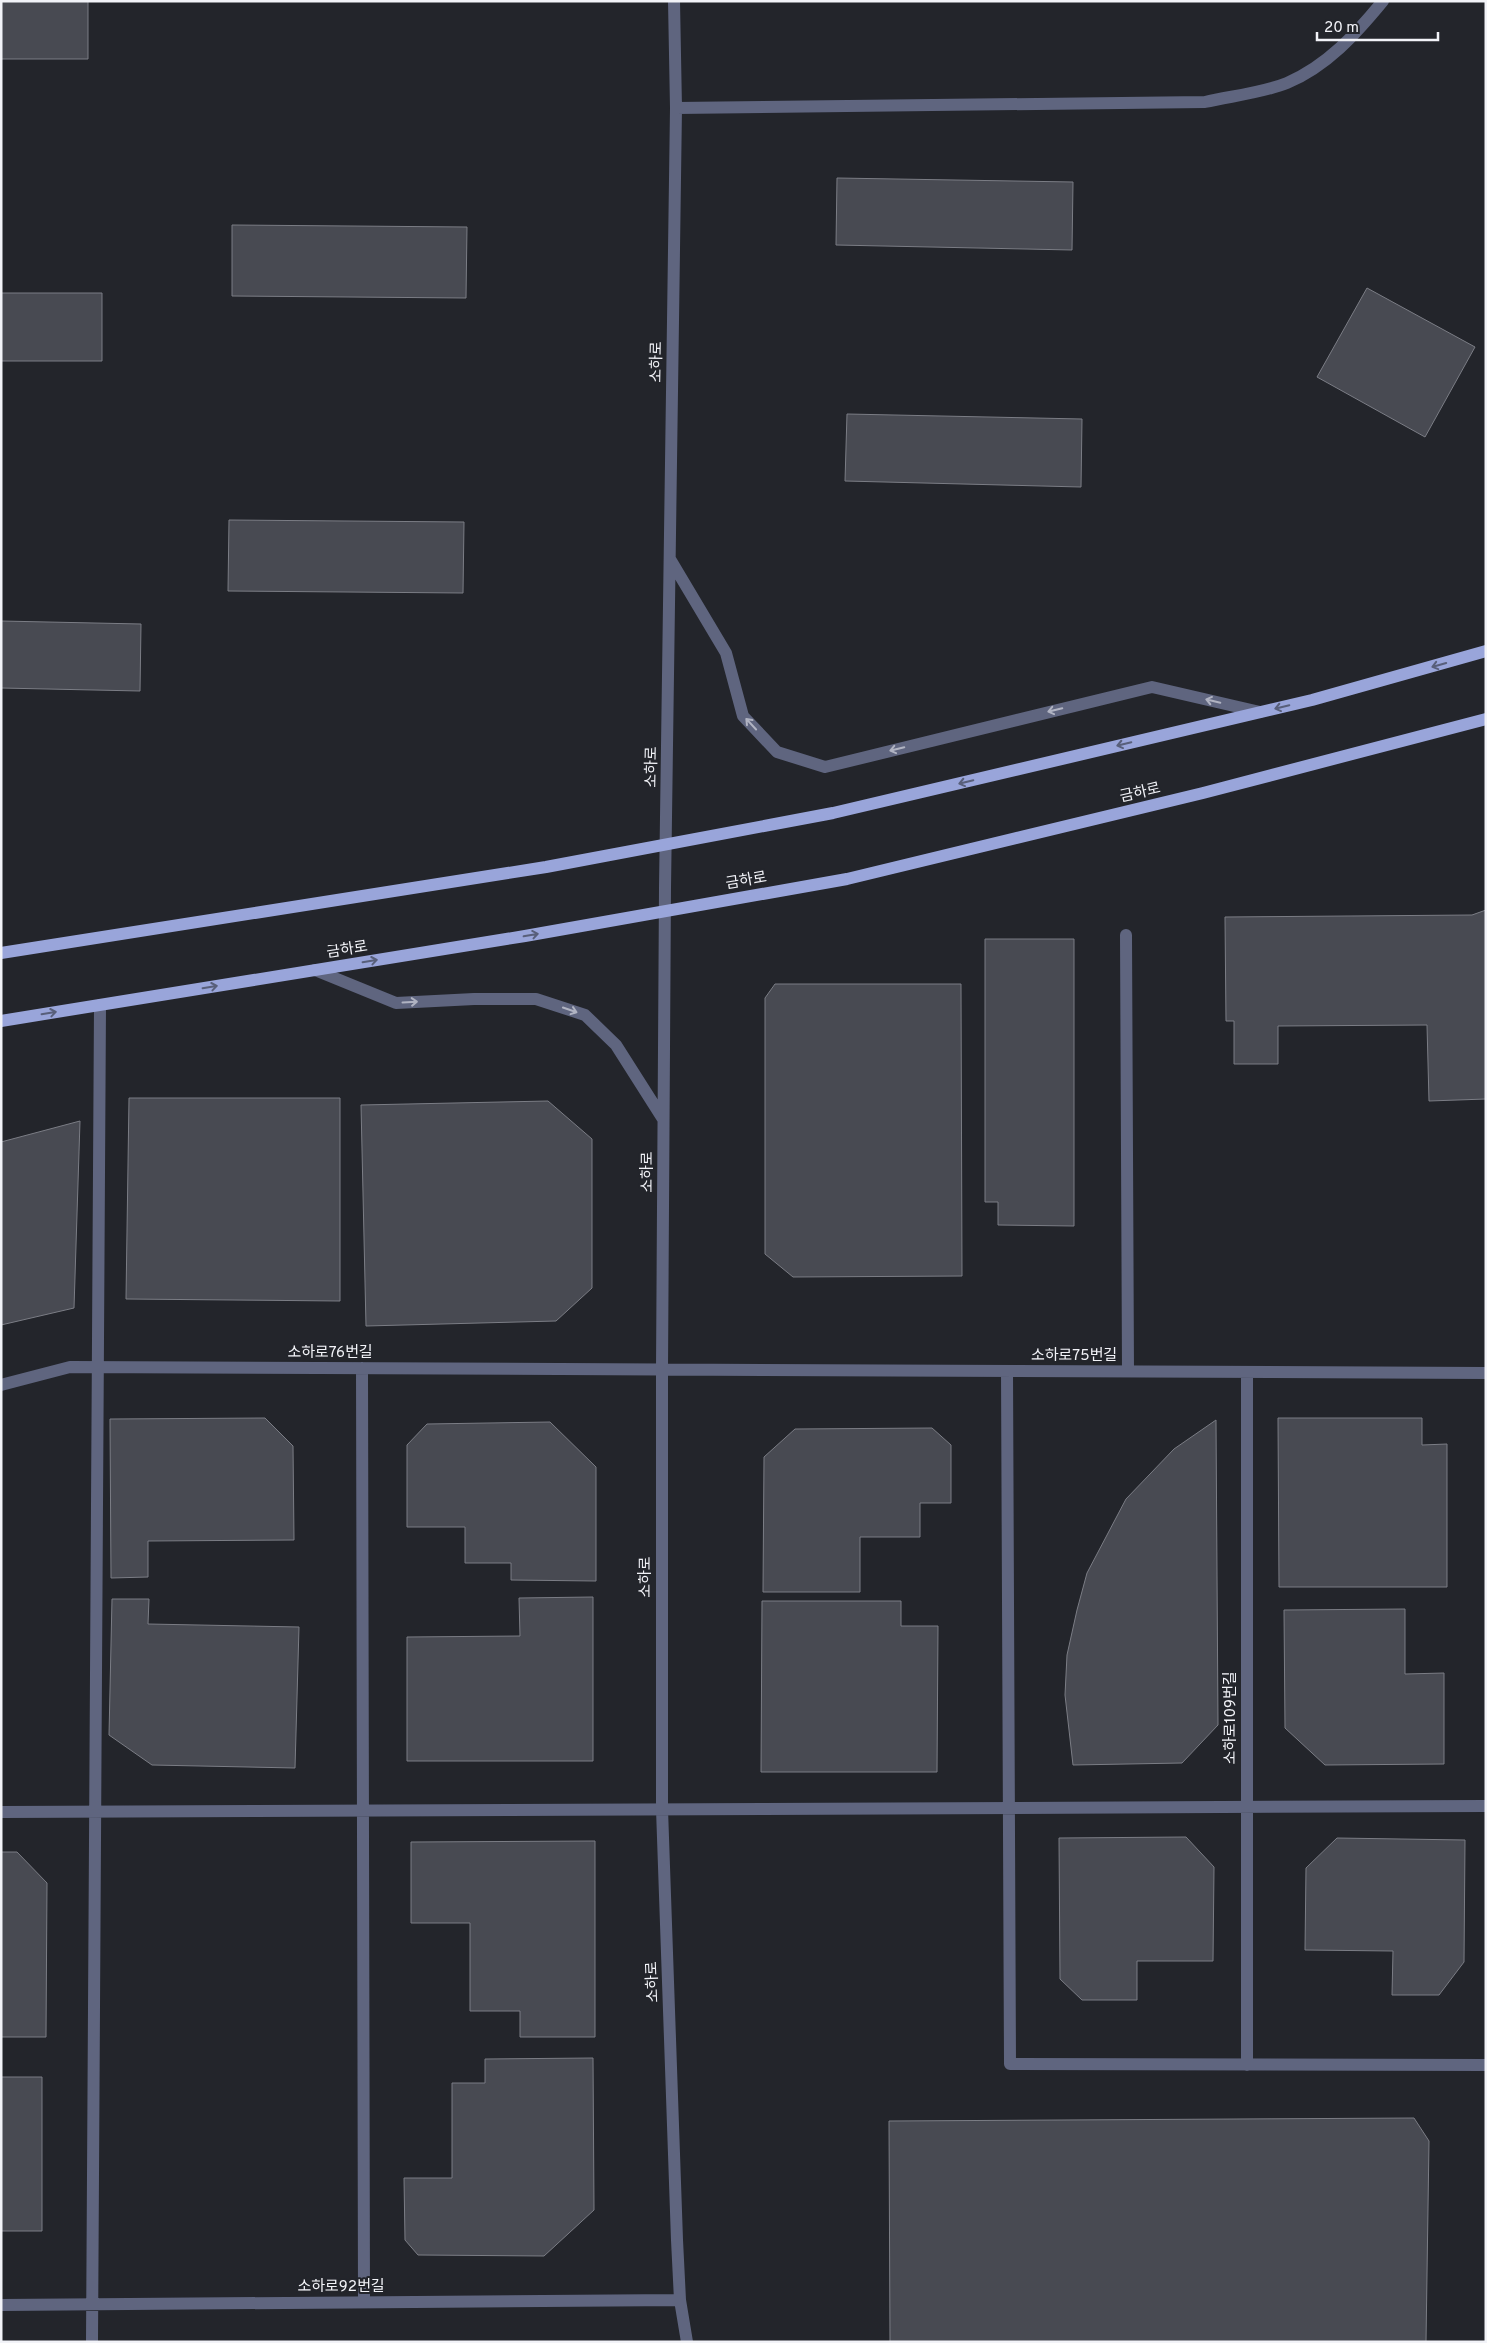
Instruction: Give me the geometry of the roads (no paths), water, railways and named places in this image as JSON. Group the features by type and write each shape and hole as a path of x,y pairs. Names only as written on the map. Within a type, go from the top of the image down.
{"main road":[{"path":"1,953 546,867 833,813 1312,700 1486,651"},
{"name":"금하로","path":"1,1021 665,911 857,876 1203,793 1486,719"}],"street":[{"name":"소하로","path":"674,1 676,108 665,911 662,1809 680,2300 688,2342"},
{"path":"676,108 1205,102 1287,83 1326,62 1362,27 1383,1"},
{"path":"670,558 726,653 743,716 777,752 825,767 1152,687 1260,712"},
{"path":"1126,935 1128,1371"},
{"path":"315,970 396,1003 474,998 536,998 585,1015 616,1046 664,1120"},
{"path":"92,2342 100,1005"},
{"name":"소하로76번길","path":"1,1385 70,1367 662,1369"},
{"path":"362,1368 364,2302"},
{"name":"소하로75번길","path":"662,1369 1486,1373"},
{"path":"1007,1371 1010,2064 1486,2065"},
{"name":"소하로109번길","path":"1246,2065 1247,1372"},
{"path":"1,1812 1486,1806"},
{"name":"소하로92번길","path":"1,2305 680,2300"}]}
